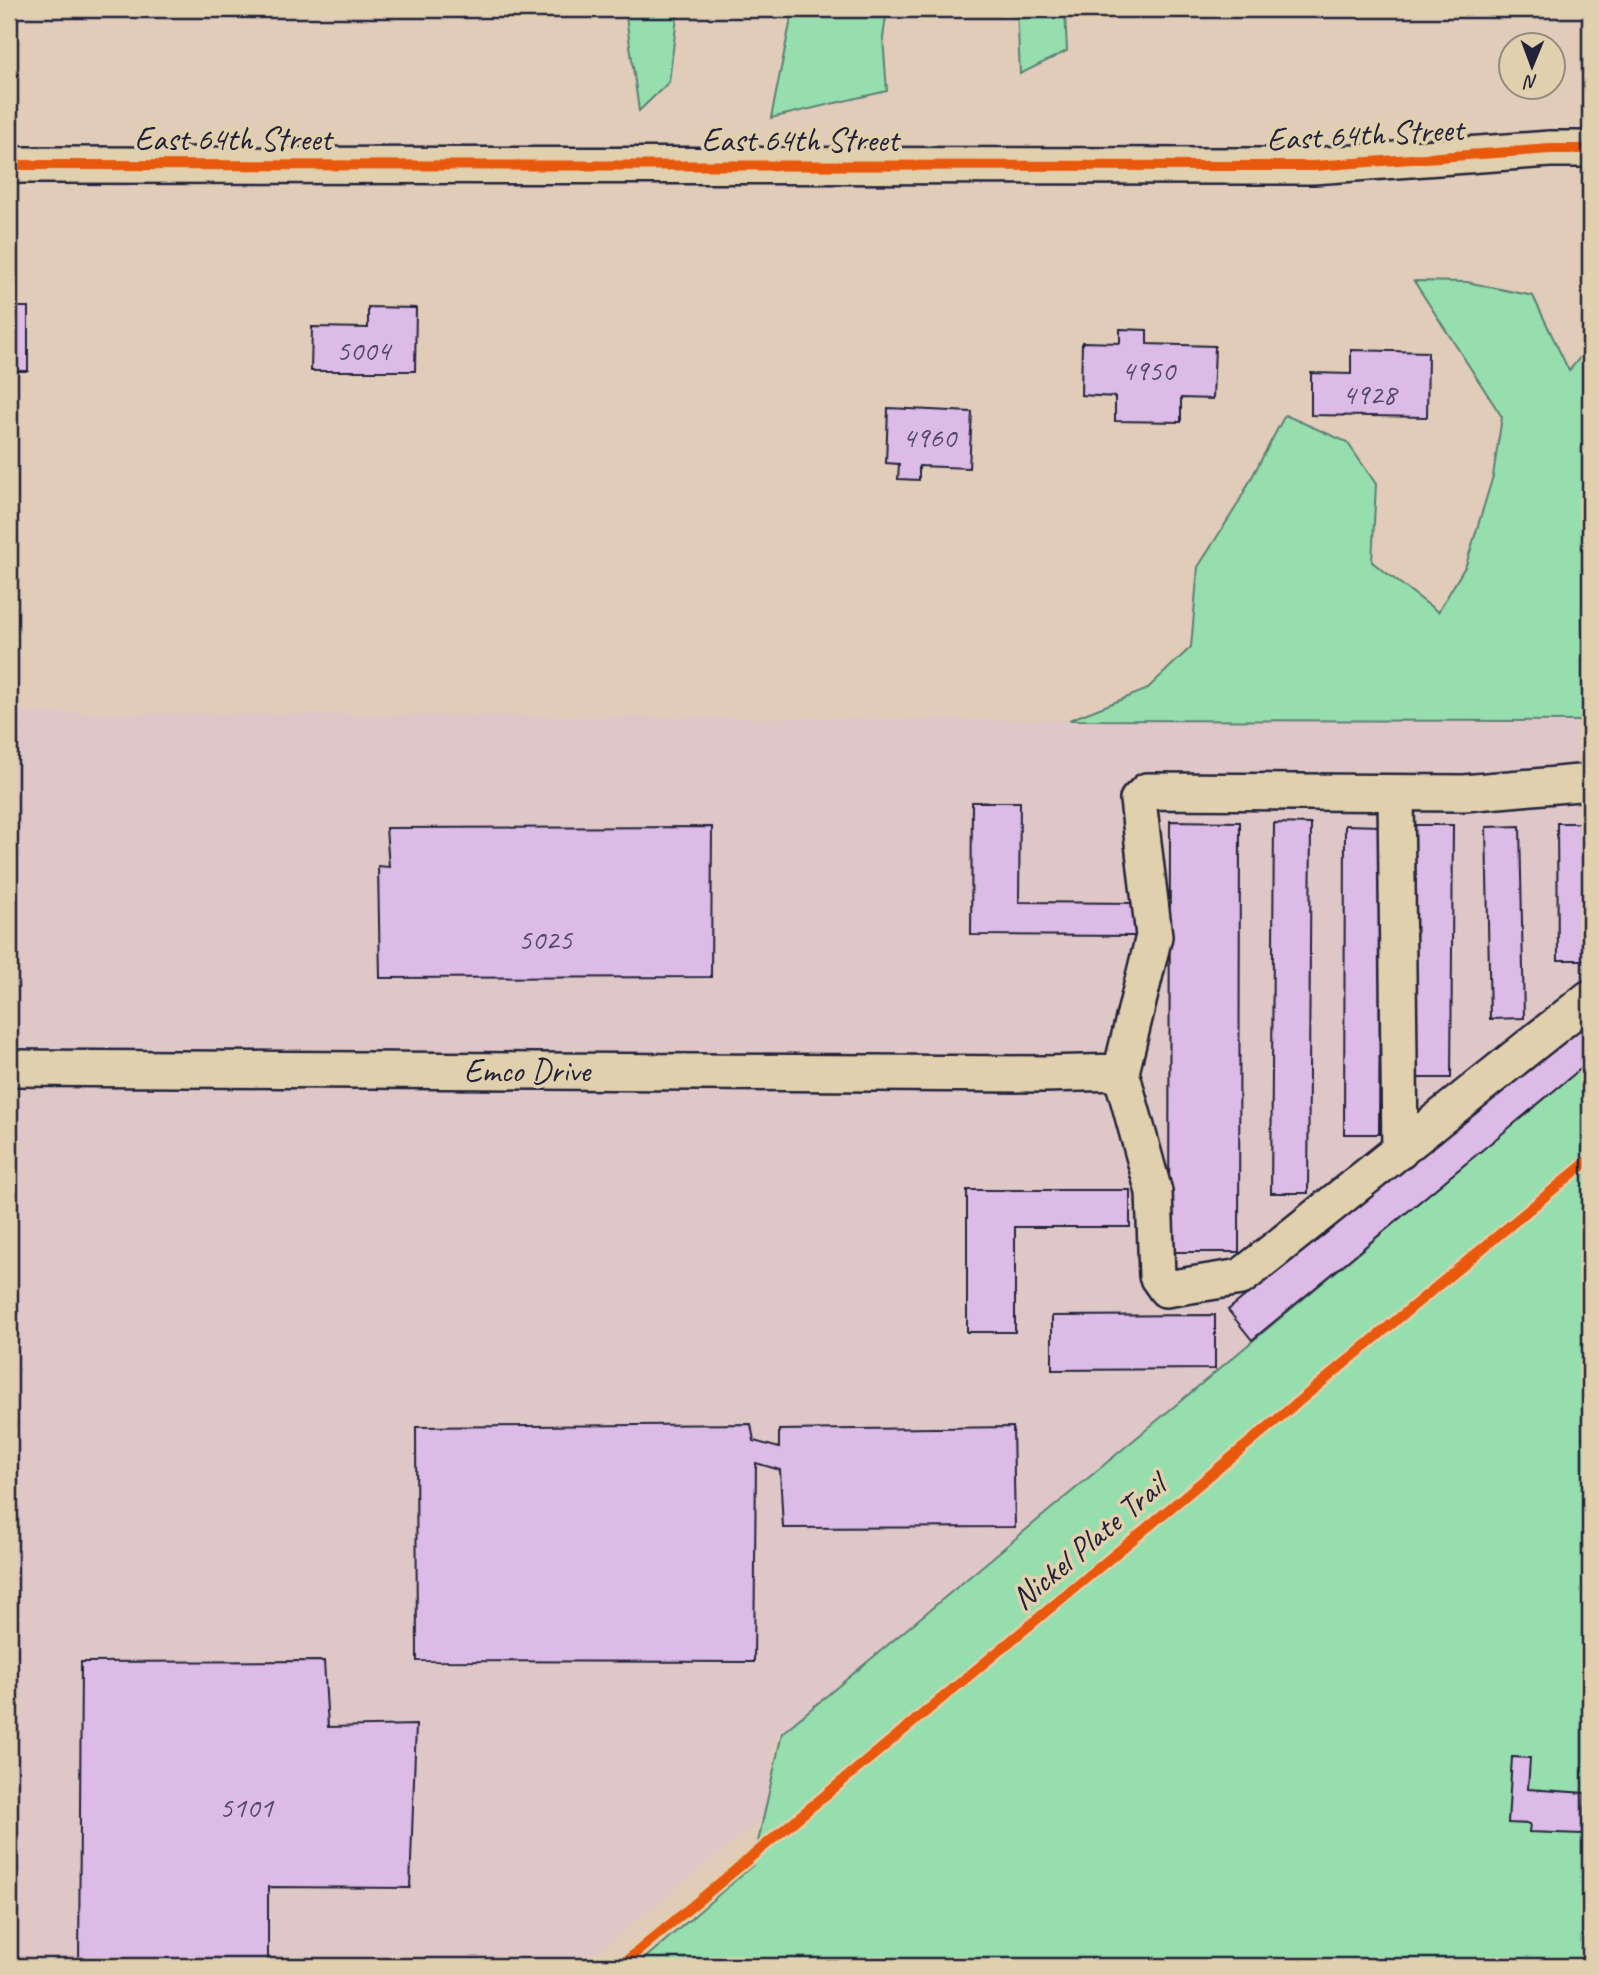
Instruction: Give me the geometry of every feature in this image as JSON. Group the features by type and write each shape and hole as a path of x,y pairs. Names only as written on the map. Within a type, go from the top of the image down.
{"street":[{"name":"East 64th Street","path":"9,165 1313,166 1550,149 1590,149"},
{"path":"1590,782 1464,793 1147,791 1138,800 1154,936 1121,1072 1154,1192 1157,1276 1166,1289 1241,1277 1590,998"},
{"path":"1396,793 1400,1150"},
{"name":"Emco Drive","path":"9,1069 1121,1072"}],"shaded area":[{"path":"9,712 1590,721 1590,1060 1121,1450 1120,1463 773,1740 767,1815 580,1966 9,1966"}],"green space":[{"path":"625,9 678,9 669,82 639,111"},
{"path":"793,9 887,9 883,38 887,91 771,118"},
{"path":"1017,9 1065,9 1067,51 1020,74"},
{"path":"1414,281 1467,282 1533,296 1569,371 1590,345 1590,721 1069,720 1146,690 1191,647 1198,567 1236,507 1285,415 1347,442 1376,484 1372,562 1438,612 1466,565 1493,476 1502,417"},
{"path":"1590,1060 1590,1966 636,1966 753,1865 782,1733"}],"building":[{"path":"9,307 28,307 28,371 9,371"},
{"path":"368,307 416,308 415,371 311,371 312,327 368,328"},
{"path":"1120,329 1147,330 1147,344 1215,346 1213,399 1181,398 1181,422 1115,421 1115,397 1081,395 1082,342 1120,343"},
{"path":"1351,350 1428,352 1427,417 1311,415 1311,373 1351,374"},
{"path":"888,408 972,412 969,468 919,466 919,480 898,479 899,464 886,463"},
{"path":"972,802 1020,802 1019,902 1136,903 1136,936 971,935"},
{"path":"1170,821 1240,822 1239,1252 1169,1252"},
{"path":"1274,823 1311,824 1308,1193 1271,1193"},
{"path":"1557,823 1590,823 1590,960 1558,960"},
{"path":"1345,825 1381,826 1379,1134 1344,1134"},
{"path":"1414,825 1453,825 1451,1078 1412,1078"},
{"path":"1520,826 1524,1018 1490,1019 1486,827"},
{"path":"712,827 711,977 380,978 378,866 389,867 386,828"},
{"path":"1590,1014 1590,1061 1252,1340 1228,1310"},
{"path":"967,1190 1130,1190 1130,1227 1015,1227 1015,1332 967,1332"},
{"path":"1215,1315 1215,1369 1052,1370 1052,1316"},
{"path":"751,1424 754,1441 779,1448 779,1430 1013,1427 1015,1527 783,1528 780,1470 756,1463 754,1662 417,1661 416,1427"},
{"path":"324,1661 328,1727 416,1725 410,1888 268,1887 268,1966 79,1966 81,1662"},
{"path":"1512,1757 1530,1758 1528,1789 1585,1793 1582,1834 1529,1832 1530,1824 1508,1823"}],"cycle path":[{"path":"9,165 1313,166 1550,149 1590,149"},
{"name":"Nickel Plate Trail","path":"620,1966 1590,1159"}]}
